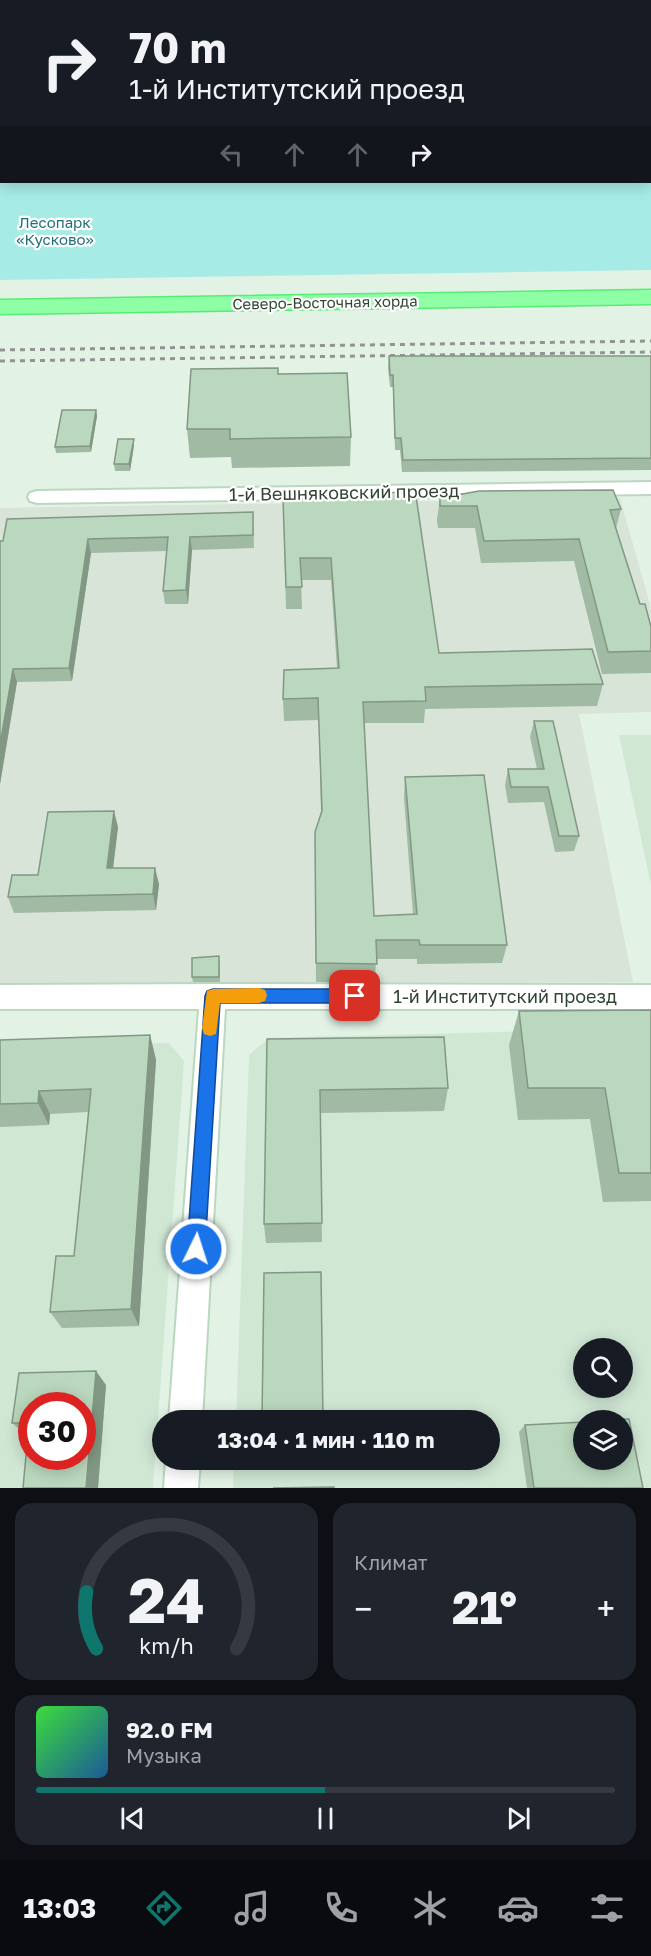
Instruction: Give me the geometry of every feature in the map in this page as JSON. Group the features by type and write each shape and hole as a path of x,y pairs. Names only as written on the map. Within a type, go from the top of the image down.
{"main road":[{"name":"Северо-Восточная хорда","path":"0,292 651,281"},
{"name":"Северо-Восточная хорда","path":"0,307 651,297"}],"street":[{"name":"1-й Вешняковский проезд","path":"37,497 651,489"},
{"path":"186,1410 213,996"},
{"name":"1-й Институтский проезд","path":"0,997 651,997"},
{"path":"181,1488 182,1470"}],"shaded area":[{"path":"620,498 651,608 651,712 579,714 633,982 0,984 0,508"},
{"path":"619,735 651,735 651,885"},
{"path":"651,1028 651,1488 233,1488 234,1470 500,1470 500,1410 236,1410 249,1055 269,1038"},
{"path":"0,1041 169,1043 184,1061 159,1410 152,1410 153,1488 0,1488"}],"green space":[{"name":"Лесопарк «Кусково»","path":"0,183 651,183 651,270 0,280"}],"building":[{"path":"389,356 651,356 651,458 403,460 401,438 395,438 393,375 390,375"},
{"path":"278,368 278,374 347,373 351,437 230,439 230,429 187,429 191,369"},
{"path":"62,410 96,410 90,446 55,447"},
{"path":"118,439 134,439 129,464 114,464"},
{"path":"613,490 621,509 610,510 640,604 645,604 651,627 651,651 608,652 579,539 484,541 477,506 440,506 440,498 479,491"},
{"path":"405,492 405,496 416,496 439,653 592,649 603,684 425,687 426,701 363,702 374,916 417,914 405,777 484,775 507,945 420,945 419,940 376,940 377,964 316,963 315,832 322,811 318,698 283,699 284,670 339,668 331,558 300,558 302,587 286,587 283,499 384,497 384,493"},
{"path":"253,512 253,535 190,537 186,590 163,591 168,537 88,539 69,668 13,669 0,745 0,541 3,541 7,519"},
{"path":"534,721 553,721 579,836 559,836 548,787 511,787 508,769 544,769"},
{"path":"114,811 107,868 155,868 153,894 8,897 12,875 38,875 48,812"},
{"path":"219,956 219,977 192,977 192,958"},
{"path":"651,1010 651,1173 619,1173 605,1088 528,1088 519,1011"},
{"path":"150,1035 131,1309 50,1312 56,1256 74,1256 91,1089 39,1091 38,1103 0,1104 0,1040"},
{"path":"444,1037 448,1088 320,1090 322,1223 264,1224 267,1039"},
{"path":"321,1272 323,1410 262,1410 264,1273"},
{"path":"96,1371 94,1392 18,1392 18,1423 12,1423 19,1373"},
{"path":"573,1423 573,1470 633,1470 633,1439 643,1488 534,1488 525,1425"},
{"path":"25,1470 88,1470 86,1488 23,1488"},
{"path":"334,1487 334,1488 273,1488"}],"railway":[{"path":"0,350 651,341"},
{"path":"0,361 651,352"}],"slow traffic":[{"path":"210,1028 213,996 259,995"}],"route":[{"path":"196,1249 213,996 355,996"}]}
